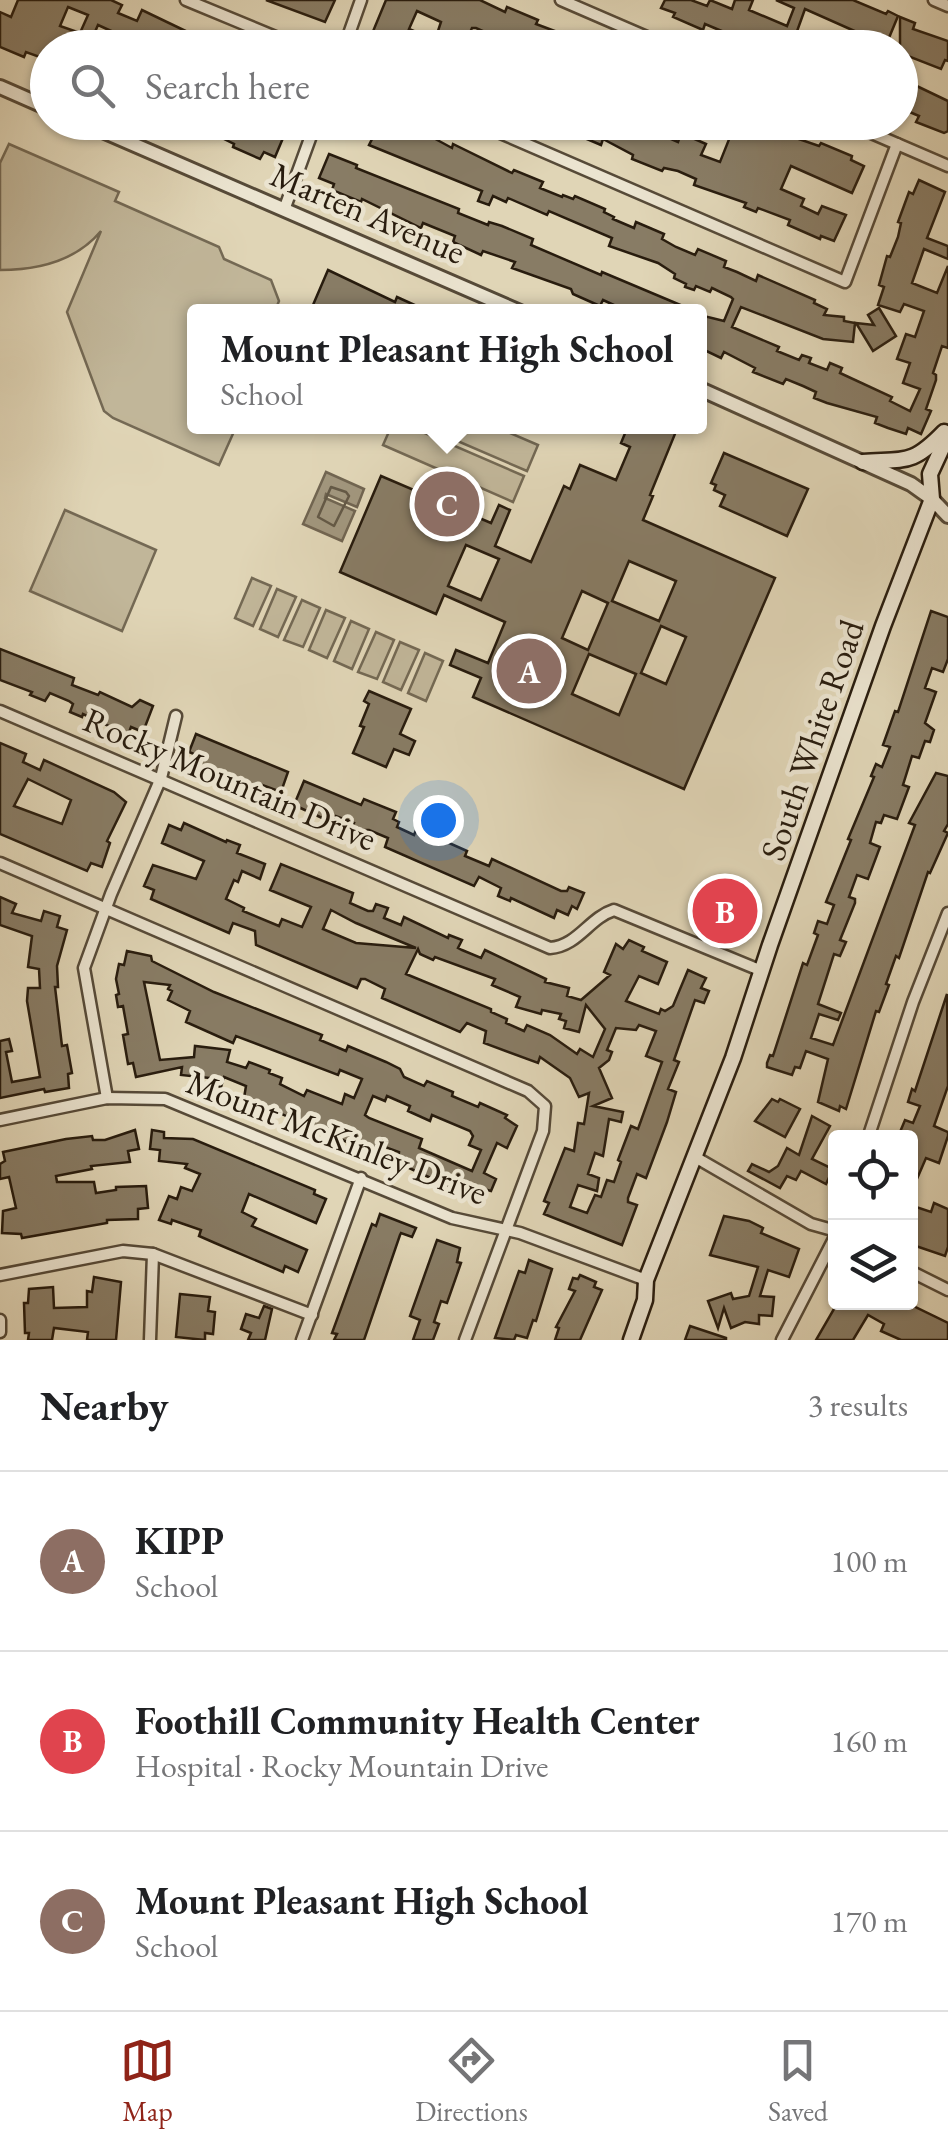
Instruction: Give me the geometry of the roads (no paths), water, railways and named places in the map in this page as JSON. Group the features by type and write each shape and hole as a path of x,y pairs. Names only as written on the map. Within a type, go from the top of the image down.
{"main road":[{"path":"863,462 909,460 922,455 948,432"},
{"name":"South White Road","path":"630,1340 645,1300 646,1280 733,1058 883,626 940,500 930,474 948,432"},
{"path":"940,500 948,487"}],"street":[{"path":"186,0 258,30"},
{"path":"350,30 361,0"},
{"path":"561,0 630,30"},
{"path":"934,0 948,6"},
{"path":"0,87 30,100"},
{"name":"Marten Avenue","path":"123,140 501,304"},
{"path":"284,210 309,140"},
{"path":"517,140 845,282 896,144"},
{"path":"887,140 948,166"},
{"path":"707,392 911,484 940,500 948,516"},
{"name":"Rocky Mountain Drive","path":"0,712 550,948 572,942 602,914 614,910 762,971"},
{"path":"108,1098 84,968 161,778 176,716"},
{"path":"0,863 528,1091 545,1106 543,1130 465,1340"},
{"path":"871,1130 913,1002 948,913"},
{"name":"Mount McKinley Drive","path":"0,1120 108,1098 165,1099 452,1218 506,1229 646,1280"},
{"path":"695,1157 810,1224 828,1230"},
{"path":"302,1340 361,1178"},
{"path":"782,1340 828,1249"},
{"path":"0,1275 123,1251 154,1254 312,1315"},
{"path":"150,1340 154,1254"},
{"path":"918,1275 948,1290"},
{"path":"0,1320 0,1332"}],"water":[{"path":"326,472 364,489 357,507 326,494 325,498 355,511 342,541 303,524"}],"place":[{"name":"Mount Pleasant High School","path":"447,504"},
{"name":"KIPP","path":"529,671"},
{"name":"Foothill Community Health Center","path":"725,911"}]}
